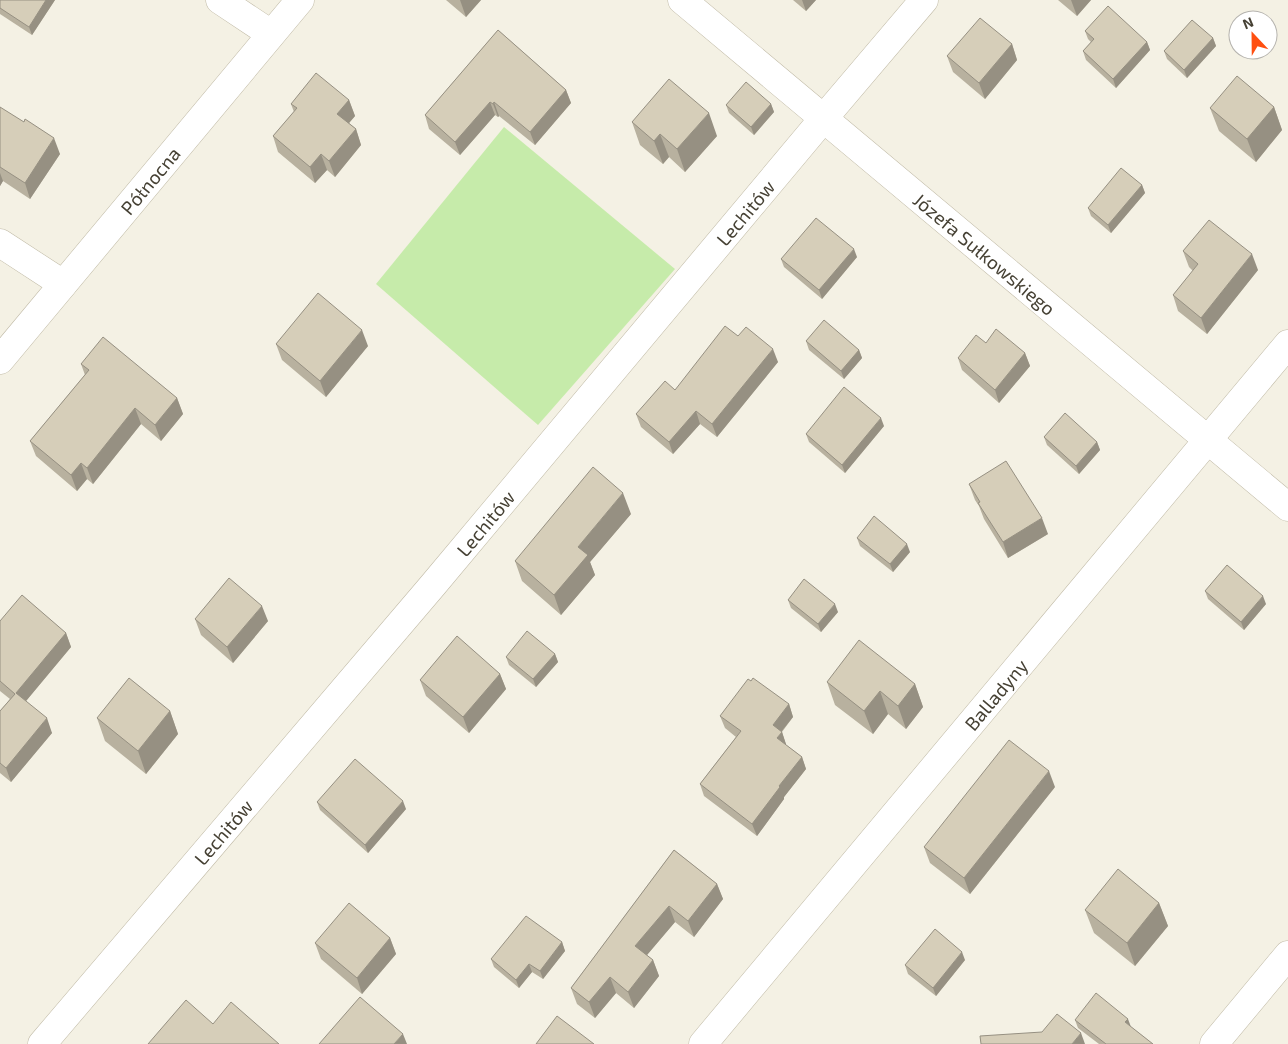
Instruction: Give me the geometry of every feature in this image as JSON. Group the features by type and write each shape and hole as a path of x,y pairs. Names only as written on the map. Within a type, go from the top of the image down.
{"street":[{"path":"220,0 271,34"},
{"name":"Północna","path":"0,360 300,0"},
{"name":"Józefa Sułkowskiego","path":"682,0 1288,507"},
{"name":"Lechitów","path":"42,1044 433,585 924,0"},
{"path":"0,243 63,284"},
{"name":"Balladyny","path":"702,1044 1288,344"},
{"path":"1214,1044 1288,955"}],"green space":[{"path":"504,127 675,269 538,425 376,284"}],"building":[{"path":"0,0 46,0 29,27 0,8"},
{"path":"1108,6 1147,42 1113,79 1083,51 1094,39 1085,31"},
{"path":"980,18 1012,44 979,83 947,56"},
{"path":"1192,20 1213,38 1184,70 1164,51"},
{"path":"498,30 566,90 530,132 494,102 493,104 490,102 455,142 425,115"},
{"path":"316,73 349,100 337,114 356,129 329,161 321,154 310,167 273,136 297,108 291,104"},
{"path":"1237,76 1274,107 1247,139 1210,108"},
{"path":"669,79 709,113 677,149 660,134 654,141 632,122"},
{"path":"746,82 771,104 751,127 726,105"},
{"path":"0,107 24,122 25,119 54,138 25,183 0,167"},
{"path":"1121,168 1142,185 1108,225 1088,208"},
{"path":"816,218 854,249 819,290 781,259"},
{"path":"1209,220 1252,254 1201,318 1173,295 1198,264 1183,251"},
{"path":"318,293 362,330 320,381 276,344"},
{"path":"824,320 859,350 841,371 806,341"},
{"path":"725,326 738,336 746,327 773,349 712,424 696,411 669,442 636,414 665,381 675,390"},
{"path":"996,329 1025,353 995,390 958,358 976,335 986,343"},
{"path":"103,337 177,398 155,425 135,408 87,468 81,463 71,475 30,441 89,370 81,364"},
{"path":"844,387 881,418 842,465 806,434"},
{"path":"1065,413 1097,442 1076,466 1044,437"},
{"path":"1006,461 1042,518 1003,542 978,503 980,502 969,484"},
{"path":"593,467 623,493 578,547 588,555 554,595 515,561"},
{"path":"874,516 907,544 890,564 857,538"},
{"path":"1227,565 1263,596 1241,622 1205,591"},
{"path":"229,578 262,606 227,647 195,619"},
{"path":"804,579 835,604 818,624 788,600"},
{"path":"22,595 66,633 16,693 47,718 6,768 0,763 0,711 15,694 0,681 0,621"},
{"path":"527,631 555,654 533,679 506,657"},
{"path":"457,636 500,674 463,717 420,680"},
{"path":"859,640 915,684 898,706 880,691 864,711 827,682"},
{"path":"129,678 170,711 138,751 97,718"},
{"path":"753,678 789,704 773,725 782,732 777,738 802,757 752,824 700,784 741,731 720,716 748,679 751,681"},
{"path":"1009,740 1049,771 964,878 924,847"},
{"path":"355,759 403,801 365,845 317,802"},
{"path":"674,850 717,884 688,921 669,906 635,946 653,960 628,992 610,977 589,1002 571,988"},
{"path":"1118,869 1159,903 1127,943 1085,910"},
{"path":"349,903 390,938 357,978 315,943"},
{"path":"526,916 562,942 540,971 529,964 516,980 491,959"},
{"path":"935,929 962,952 933,988 905,965"},
{"path":"1096,993 1128,1019 1125,1022 1153,1044 1106,1044 1075,1020"},
{"path":"360,997 403,1034 394,1044 319,1044"},
{"path":"186,1000 213,1024 231,1002 279,1044 148,1044"},
{"path":"1057,1014 1081,1033 1072,1044 981,1044 980,1036 1042,1032"},
{"path":"557,1016 594,1044 536,1044"}]}
